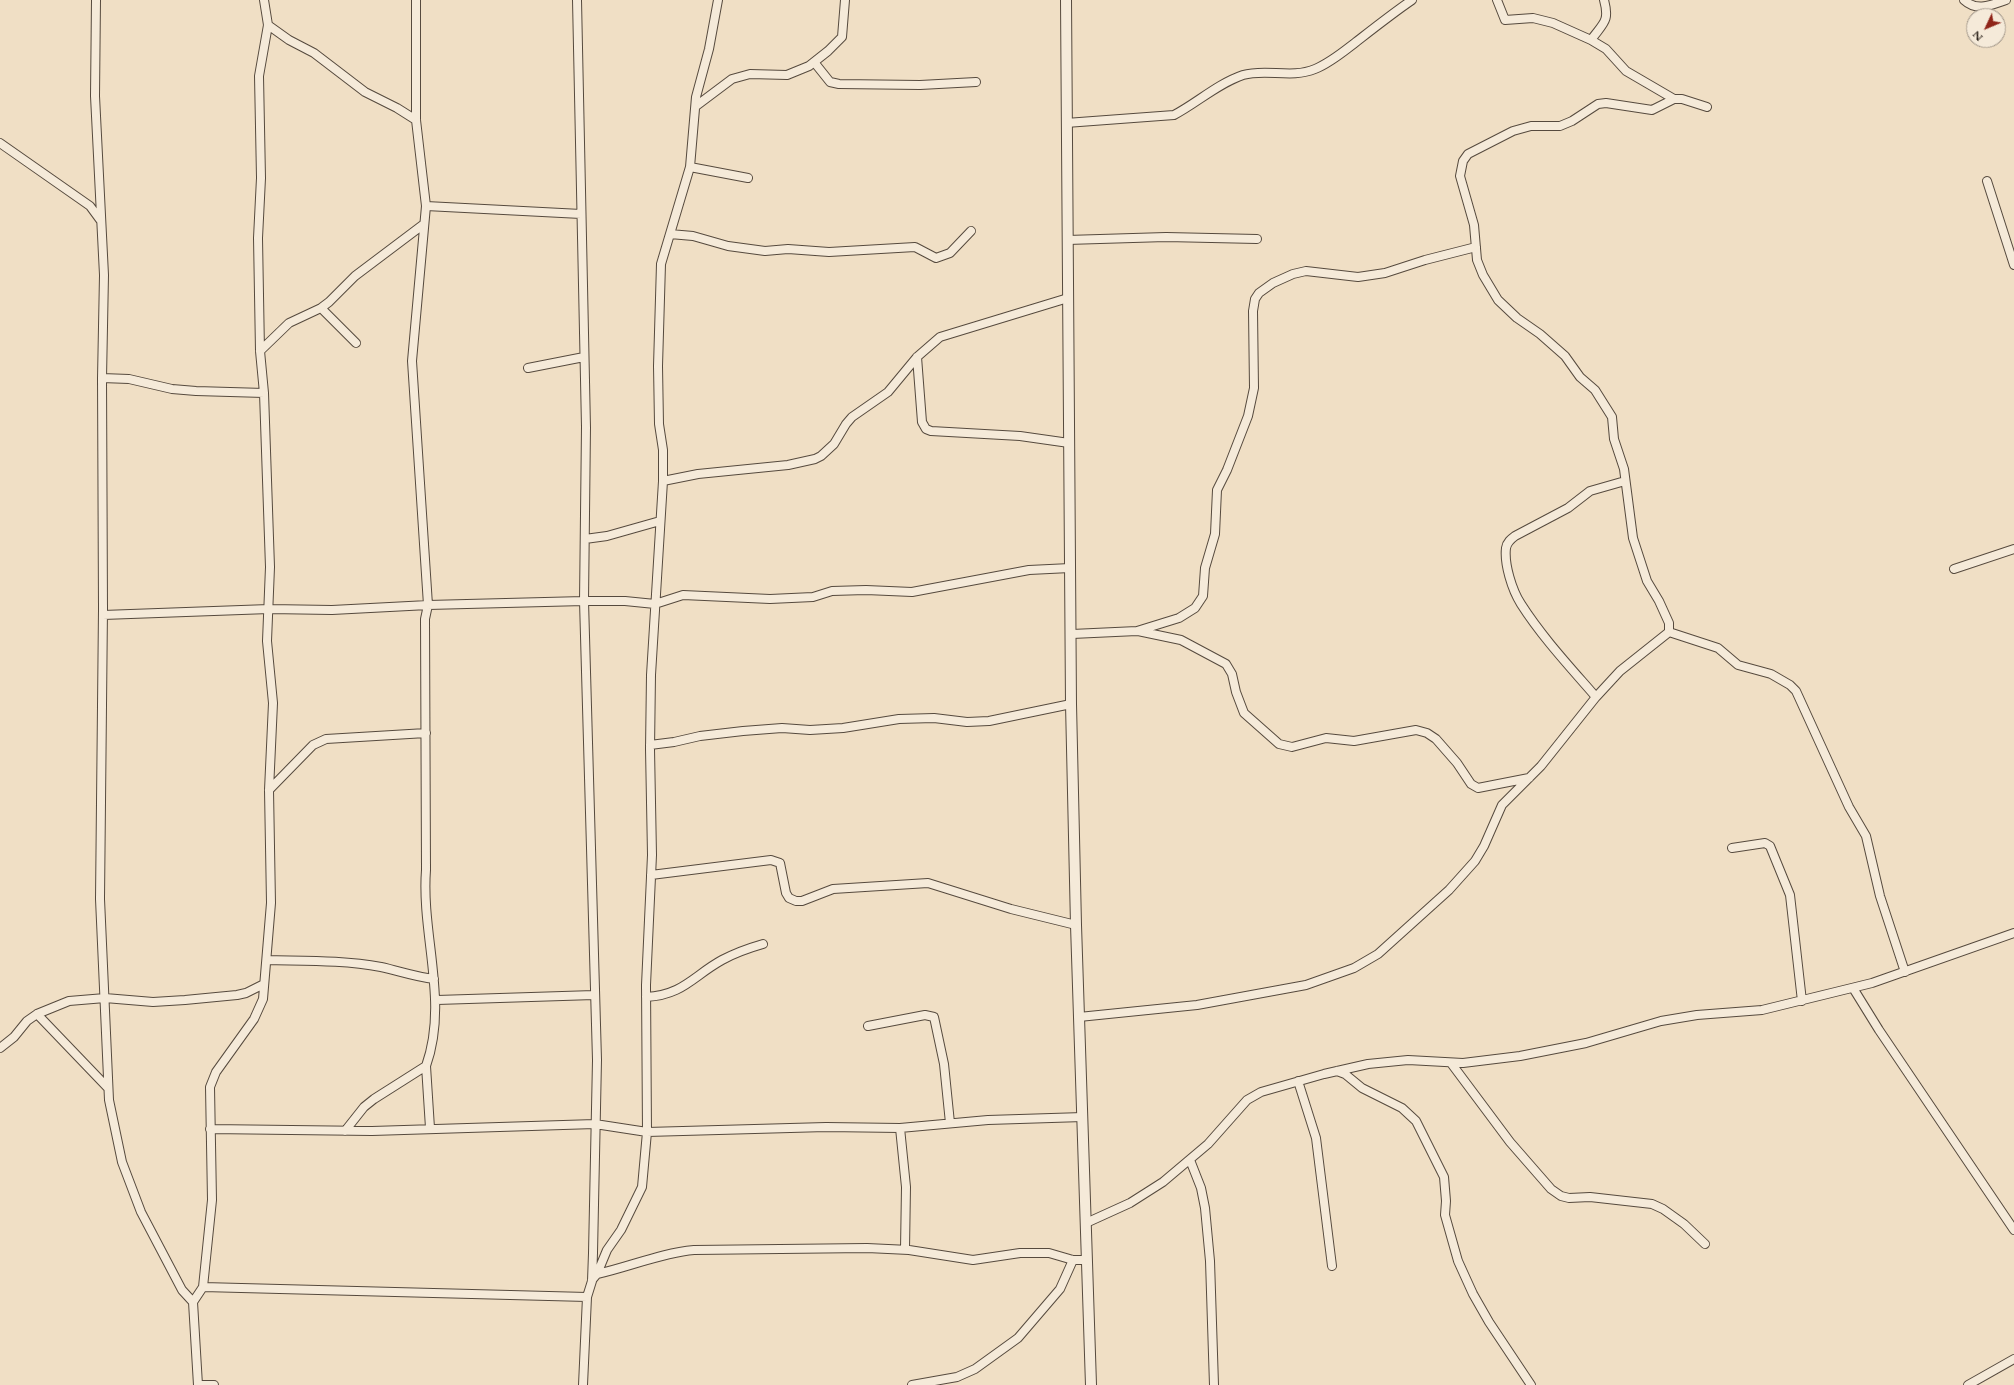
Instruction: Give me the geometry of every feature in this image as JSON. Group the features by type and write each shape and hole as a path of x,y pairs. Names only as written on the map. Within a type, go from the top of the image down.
{"street":[{"path":"96,0 95,96 104,275 102,378 103,615 100,899 108,1088 109,1100 122,1162 142,1212 182,1290 193,1302"},
{"path":"214,1385 198,1385 193,1302 203,1287 212,1200 210,1129 211,1080 254,1019 263,999 271,903 269,790 273,703 267,641 270,567 264,393 260,351 259,76 268,25 264,0"},
{"path":"416,0 416,120 426,206 412,361 428,605 425,619 426,870 424,894 436,1000 430,1057 426,1066 430,1128"},
{"path":"577,0 586,426 584,601 597,1060 594,1278"},
{"path":"583,1385 587,1297 607,1250 621,1230 642,1187 646,1132 646,997 652,855 650,745 655,604 664,481 663,450 659,424 660,290 662,264 690,167 696,106 718,0"},
{"path":"696,106 732,79 750,74 787,75 814,62 842,36 845,0"},
{"path":"1066,0 1070,568 1072,634 1071,704 1076,925 1091,1385"},
{"path":"1066,123 1174,114 1214,89 1243,75 1273,73 1292,75 1315,69 1335,58 1412,0"},
{"path":"1497,0 1505,20 1533,18 1553,23 1591,40 1606,49 1626,71 1674,100"},
{"path":"1591,40 1605,21 1608,14 1604,0"},
{"path":"1964,0 1971,6 1979,7 2006,0"},
{"path":"268,25 289,40 314,53 365,92 397,108 416,120"},
{"path":"814,62 830,82 839,84 920,85 976,82"},
{"path":"1669,632 1668,623 1659,601 1647,581 1633,538 1624,469 1614,440 1612,417 1595,390 1580,377 1565,356 1540,334 1517,318 1498,300 1483,275 1477,260 1474,225 1460,176 1463,161 1468,154 1512,131 1531,126 1560,126 1572,121 1598,104 1613,103 1629,108 1652,110 1674,100 1682,99 1707,107"},
{"path":"0,143 90,206 101,222"},
{"path":"690,167 748,178"},
{"path":"1987,181 2014,265"},
{"path":"426,206 581,214"},
{"path":"260,351 289,323 321,308 355,276 424,224"},
{"path":"670,234 693,236 728,246 765,251 788,249 829,252 915,247 936,258 950,253 971,230"},
{"path":"1067,240 1166,237 1258,240"},
{"path":"1137,631 1179,618 1195,608 1203,596 1205,568 1215,534 1217,490 1227,470 1248,416 1254,388 1253,311 1255,299 1259,293 1273,283 1293,274 1306,271 1358,276 1385,273 1425,260 1476,247"},
{"path":"664,481 698,474 788,465 815,459 821,456 834,444 852,417 888,392 917,357 940,337 1068,298"},
{"path":"321,308 356,343"},
{"path":"528,368 584,357"},
{"path":"917,357 922,422 926,429 931,431 1020,436 1069,443"},
{"path":"102,378 129,379 172,389 264,393"},
{"path":"1596,697 1561,658 1520,602 1507,564 1506,547 1508,542 1515,536 1568,508 1590,491 1625,481"},
{"path":"585,539 607,536 660,521"},
{"path":"1954,569 2014,549"},
{"path":"103,615 269,609 332,610 428,605 584,601 625,601 655,604 683,595 770,599 813,597 832,591 866,590 912,592 1029,570 1070,568"},
{"path":"1072,634 1137,631 1181,640 1226,664 1232,674 1244,713 1279,744 1292,747 1326,738 1354,741 1416,730 1427,733 1436,739 1457,763 1471,784 1478,788 1530,778"},
{"path":"1079,1017 1197,1005 1306,985 1365,963 1378,954 1449,890 1475,861 1484,846 1502,805 1541,766 1596,697 1620,671 1669,632"},
{"path":"1669,632 1718,648 1738,665 1771,674 1790,685 1796,691 1849,807 1866,836 1880,896 1905,972"},
{"path":"650,745 674,742 700,736 743,731 782,728 810,730 843,728 898,719 934,718 967,722 989,721 1071,704"},
{"path":"269,790 313,745 320,741 326,739 426,733"},
{"path":"1732,848 1765,843 1770,846 1790,895 1802,1001"},
{"path":"651,875 770,860 780,863 786,893 789,898 796,901 802,901 833,889 928,883 1011,908 1076,925"},
{"path":"1086,1223 1130,1203 1163,1182 1208,1144 1247,1100 1260,1092 1336,1071 1368,1064 1408,1060 1450,1063 1520,1056 1586,1043 1661,1021 1697,1015 1762,1010 1853,988 1905,972 2014,933"},
{"path":"646,997 660,996 684,988 704,971 723,960 742,950 763,944"},
{"path":"267,960 342,962 381,967 419,978 434,980"},
{"path":"0,1048 14,1037 27,1021 37,1014 69,1001 105,998 153,1002 222,997 246,994 264,984"},
{"path":"1853,988 1879,1030 2014,1230"},
{"path":"436,1000 594,995"},
{"path":"37,1014 108,1088"},
{"path":"868,1026 925,1015 934,1017 944,1064 950,1123"},
{"path":"1450,1063 1510,1142 1551,1189 1561,1196 1569,1198 1590,1197 1652,1204 1663,1209 1684,1224 1705,1244"},
{"path":"345,1131 364,1107 426,1066"},
{"path":"1336,1071 1345,1074 1362,1088 1402,1108 1416,1121 1444,1178 1446,1201 1445,1215 1458,1261 1473,1294 1489,1322 1532,1385"},
{"path":"1298,1081 1316,1138 1332,1266"},
{"path":"210,1129 345,1131 595,1124 646,1132 826,1127 900,1128 988,1120 1083,1117"},
{"path":"900,1128 906,1186 905,1249"},
{"path":"1190,1160 1201,1188 1205,1208 1210,1261 1214,1385"},
{"path":"594,1278 678,1251 694,1250 905,1249 973,1260 1020,1254 1049,1253 1073,1260 1086,1260"},
{"path":"912,1385 957,1377 986,1362 1018,1338 1060,1289 1073,1260"},
{"path":"203,1287 587,1297"},
{"path":"1968,1385 2014,1359"}]}
